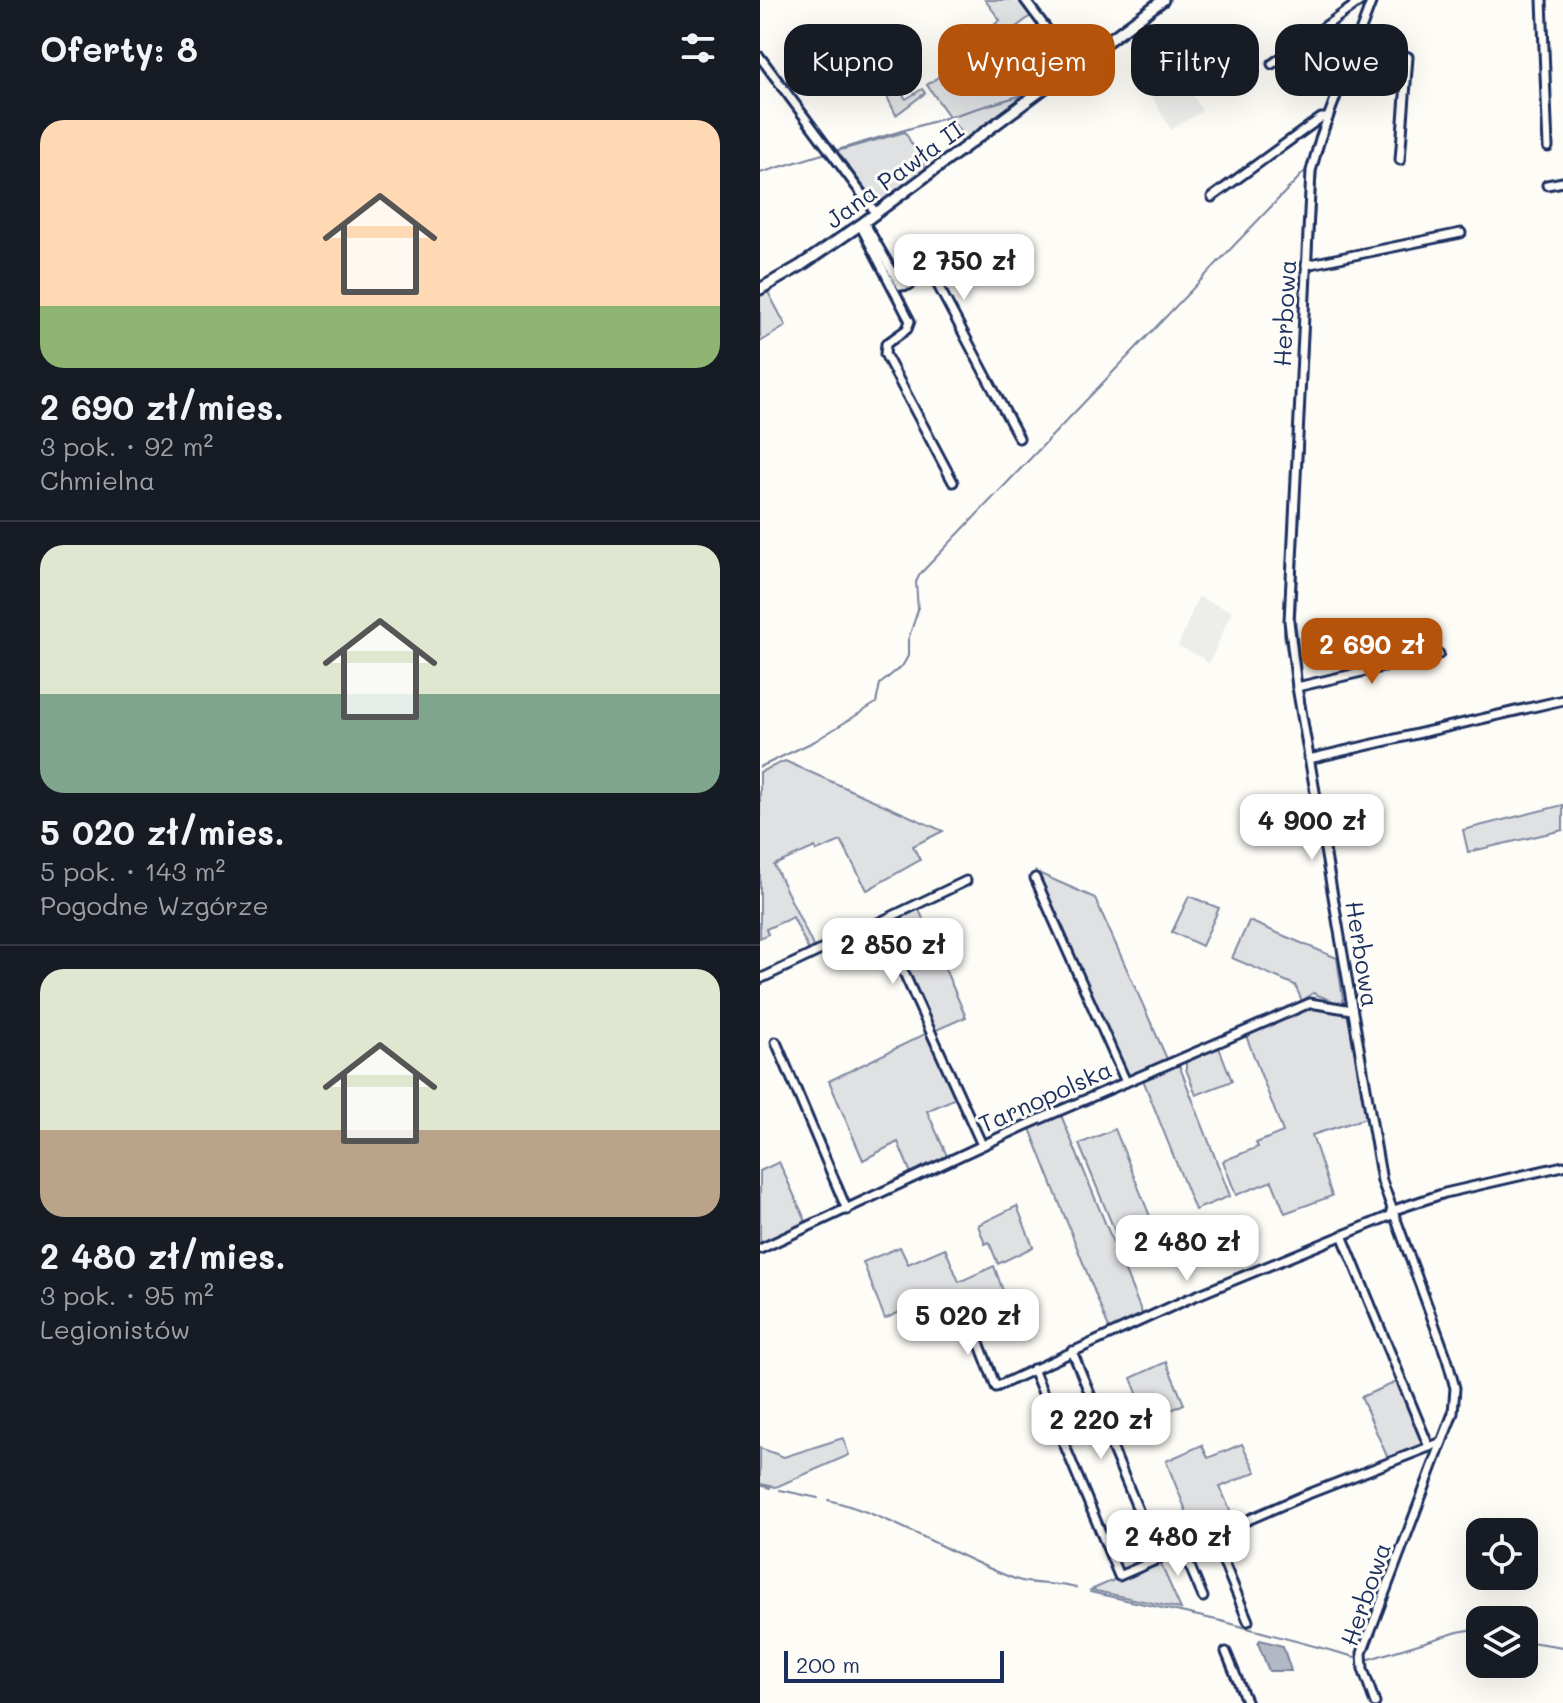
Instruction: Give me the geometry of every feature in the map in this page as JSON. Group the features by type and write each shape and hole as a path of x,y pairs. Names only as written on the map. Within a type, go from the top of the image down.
{"street":[{"path":"1025,0 1043,24"},
{"name":"Jana Pawła II","path":"1115,37 1163,0"},
{"path":"1272,64 1362,0"},
{"name":"Herbowa","path":"1363,24 1372,0"},
{"path":"1542,0 1548,147"},
{"path":"760,57 876,213"},
{"name":"Jana Pawła II","path":"760,289 862,224 1035,96"},
{"name":"Herbowa","path":"1336,96 1311,171 1289,621 1297,687 1382,1181 1453,1375 1455,1402 1362,1653 1363,1669 1375,1703"},
{"path":"1400,160 1405,96"},
{"path":"1212,197 1321,118 1328,118"},
{"path":"1547,185 1563,182"},
{"path":"862,224 901,286 909,285 928,272 932,274 1019,438"},
{"path":"862,224 910,321 907,329 886,344 885,354 953,482"},
{"path":"1306,265 1461,233"},
{"path":"1297,687 1439,654"},
{"path":"1309,759 1563,700"},
{"path":"1035,878 1126,1082"},
{"path":"760,979 966,881"},
{"path":"881,922 982,1145"},
{"name":"Tarnopolska","path":"760,1249 982,1145 1310,1003 1352,1010"},
{"path":"776,1042 847,1210"},
{"path":"969,1316 996,1387 1188,1299 1392,1213 1445,1193 1563,1166"},
{"path":"1342,1235 1429,1447"},
{"path":"1072,1351 1158,1558"},
{"path":"1033,1369 1119,1576 1212,1534 1442,1442"},
{"path":"1212,1534 1248,1621"},
{"path":"1182,1548 1203,1597"},
{"path":"1226,1652 1247,1703"}],"shaded area":[{"path":"985,0 1021,0 1032,15 1020,24 995,24 1000,20"},
{"path":"938,77 938,96 1023,96 965,139 927,85"},
{"path":"887,96 904,96 906,99 921,96 896,115"},
{"path":"1152,96 1193,96 1202,111 1171,130"},
{"path":"905,132 926,169 882,201 874,200 837,151"},
{"path":"768,292 786,326 760,342 760,296"},
{"path":"1198,597 1232,611 1209,664 1178,646"},
{"path":"785,761 943,831 913,846 920,860 867,890 841,841 817,851 815,847 774,865 815,950 810,953 793,917 766,929 768,934 760,938 760,772"},
{"path":"1563,805 1563,830 1468,852 1463,830"},
{"path":"1036,872 1095,898 1168,1061 1132,1077 1127,1075"},
{"path":"1189,896 1219,908 1202,946 1172,932"},
{"path":"917,905 966,1017 934,1031 886,926 890,918"},
{"path":"1249,921 1337,958 1344,1006 1313,993 1302,1001 1295,985 1232,958"},
{"path":"1315,1007 1348,1014 1366,1118 1312,1135 1332,1196 1285,1213 1272,1181 1236,1195 1223,1161 1258,1147 1256,1143 1283,1132 1245,1033 1300,1010"},
{"path":"929,1032 958,1097 927,1111 948,1158 912,1176 898,1142 863,1160 829,1081"},
{"path":"1218,1045 1232,1081 1196,1095 1186,1061"},
{"path":"1176,1063 1230,1196 1195,1210 1142,1077"},
{"path":"1057,1113 1061,1115 1142,1313 1140,1317 1110,1331 1029,1126"},
{"path":"1115,1129 1155,1229 1120,1244 1079,1144"},
{"path":"779,1162 808,1226 760,1247 760,1171"},
{"path":"1017,1206 1033,1247 998,1264 989,1242 985,1244 978,1225"},
{"path":"900,1247 908,1264 945,1248 959,1282 994,1266 1009,1307 974,1323 966,1315 958,1295 925,1310 921,1302 885,1319 863,1262"},
{"path":"1166,1362 1184,1404 1148,1421 1131,1378"},
{"path":"1399,1381 1426,1446 1389,1461 1361,1397"},
{"path":"1134,1396 1146,1425 1112,1441 1099,1412"},
{"path":"843,1438 849,1455 776,1487 760,1484 760,1448 784,1457"},
{"path":"1242,1444 1256,1472 1220,1487 1235,1522 1197,1538 1166,1461 1202,1445 1208,1458"},
{"path":"1159,1560 1181,1609 1091,1590"},
{"path":"1260,1640 1283,1646 1291,1671 1269,1671 1258,1643"}],"waterway":[{"path":"1369,24 1377,2"},
{"path":"834,151 1019,96"},
{"path":"1312,258 1317,164 1342,96"},
{"path":"760,173 826,153"},
{"path":"760,767 815,741 876,703 880,684 903,665 908,656 908,640 918,610 916,582 920,574 1308,168"},
{"path":"1307,170 1284,634 1343,983"},
{"path":"1310,303 1311,270"},
{"path":"1307,360 1309,315"},
{"path":"1306,372 1306,384"},
{"path":"1303,432 1305,396"},
{"path":"1301,474 1303,444"},
{"path":"1300,492 1301,480"},
{"path":"1300,504 1295,618 1301,674"},
{"path":"1303,690 1313,752"},
{"path":"1315,764 1320,789"},
{"path":"1322,801 1332,859"},
{"path":"1334,871 1335,878"},
{"path":"1337,890 1352,980"},
{"path":"760,1485 770,1488"},
{"path":"780,1490 818,1498"},
{"path":"828,1500 876,1516 1015,1579 1076,1588"},
{"path":"1090,1592 1221,1621 1355,1657"},
{"path":"1366,1660 1466,1631"},
{"path":"1538,1643 1563,1647"}]}
